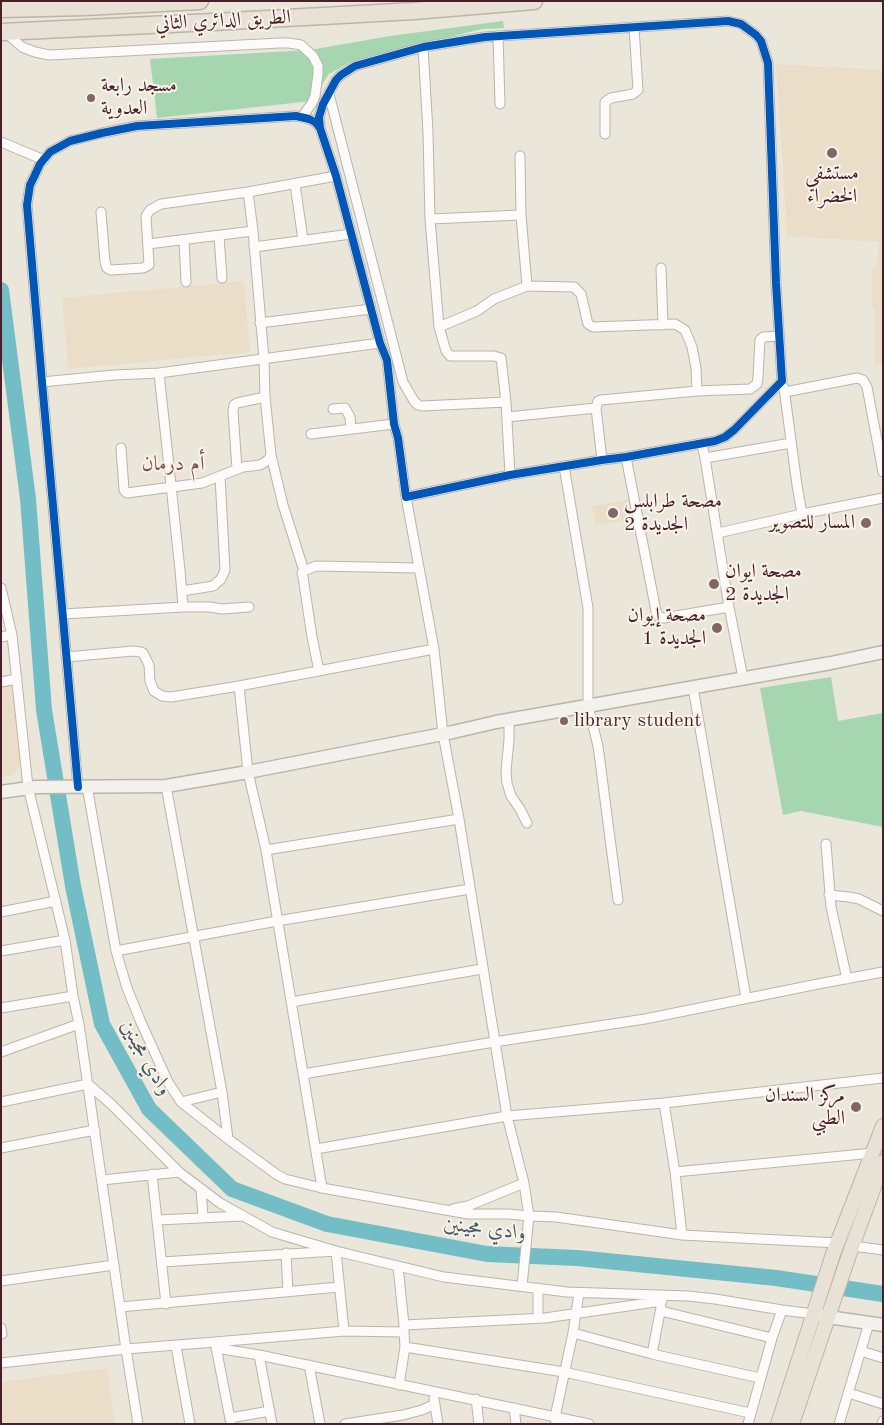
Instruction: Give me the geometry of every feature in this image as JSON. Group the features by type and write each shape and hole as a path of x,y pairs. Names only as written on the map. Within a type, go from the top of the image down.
{"highway":[{"name":"الطريق الدائري الثاني","path":"1,9 200,1"},
{"name":"الطريق الدائري الثاني","path":"3,32 395,12 534,1"}],"main road":[{"path":"778,1424 822,1313 851,1251 878,1158 882,1127"},
{"path":"792,1424 822,1313 835,1248 878,1158"}],"street":[{"path":"522,1286 529,1216 524,1183 506,1116 459,819 443,734 434,649 418,568 398,438 394,424 387,360 380,343 336,176 320,128 319,117 323,104 336,80 351,68 423,47 498,36 734,22 741,24 756,35 764,49 768,63 782,381 802,514"},
{"path":"605,134 605,102 611,98 633,94 638,90 634,27"},
{"path":"3,32 22,47 49,55 280,39 306,48 318,66 318,82 315,96 302,117"},
{"path":"498,36 500,104"},
{"path":"423,47 428,132 430,219 439,327 446,351 450,356 494,356 501,358 506,402 510,475"},
{"path":"329,94 403,382 414,401 422,406 506,402"},
{"path":"320,128 315,122 302,117 137,126 70,141 50,152 40,164 30,185 28,205 42,382 79,787 116,951 127,988 168,1082 181,1102 228,1139 285,1179 322,1188 468,1214 556,1217 682,1235 835,1248"},
{"path":"1,142 44,160"},
{"path":"520,156 521,214 527,286"},
{"path":"101,212 105,262 108,269 146,267 149,265 146,216 150,210 161,204 248,192 336,176"},
{"path":"295,184 303,240"},
{"path":"248,192 253,231 271,455 283,505 304,571 302,573 319,671"},
{"path":"430,219 521,214"},
{"path":"148,244 253,231"},
{"path":"254,246 351,234"},
{"path":"219,236 222,278"},
{"path":"184,240 186,282"},
{"path":"662,268 663,325"},
{"path":"439,327 477,311 494,299 527,286 574,287 581,294 588,324 593,327 674,324 685,330 692,347 696,368 697,391"},
{"path":"260,323 371,309"},
{"path":"602,460 596,408 598,401 697,391 753,388 757,384 760,340 764,337 779,336"},
{"path":"42,382 159,373 380,343"},
{"path":"159,373 183,607"},
{"path":"785,392 857,378 865,382 883,472"},
{"path":"406,497 510,475 702,444 725,437 782,381"},
{"path":"237,469 234,405 265,397"},
{"path":"333,409 346,408 350,417 351,429"},
{"path":"507,417 596,408"},
{"path":"873,422 883,420"},
{"path":"311,434 394,424"},
{"path":"705,458 791,443"},
{"path":"702,444 743,678"},
{"path":"121,448 124,490 127,493 202,483 237,469 260,465 268,460 271,455"},
{"path":"626,457 656,611 659,617 664,618 729,606"},
{"path":"564,466 588,608 588,706 598,746 618,900"},
{"path":"182,591 213,586 221,579 224,570 220,476"},
{"path":"718,533 883,498"},
{"path":"304,571 316,566 418,568"},
{"path":"1,588 2,601 12,636 32,787 65,940 79,1024 138,1424"},
{"path":"63,614 183,607 249,608"},
{"path":"1,638 12,636"},
{"path":"66,656 141,652 149,665 150,681 154,691 162,696 170,697 239,686 434,649"},
{"path":"1,792 32,787 166,786 248,772 509,720 831,663 883,652"},
{"path":"1,682 17,679"},
{"path":"239,686 248,772 266,850 322,1188"},
{"path":"693,687 746,998"},
{"path":"509,720 507,783 511,796 527,822"},
{"path":"166,786 222,1092 228,1139"},
{"path":"266,850 459,819"},
{"path":"826,844 834,923 847,979"},
{"path":"116,951 277,921 470,890"},
{"path":"830,895 859,899 883,911"},
{"path":"1,912 56,901"},
{"path":"1,951 65,940"},
{"path":"291,1002 482,969"},
{"path":"303,1074 645,1019 883,972"},
{"path":"1,1008 73,996"},
{"path":"1,1052 79,1024"},
{"path":"316,1149 506,1116 664,1103 883,1078"},
{"path":"1,1102 88,1084"},
{"path":"88,1084 112,1105 179,1172 220,1203 272,1232 444,1278 579,1293 715,1299 782,1310 822,1313 883,1325"},
{"path":"181,1102 222,1092"},
{"path":"664,1103 682,1235"},
{"path":"1,1148 95,1130"},
{"path":"674,1172 878,1158"},
{"path":"102,1180 179,1172"},
{"path":"152,1174 166,1304"},
{"path":"448,1210 468,1206 524,1183"},
{"path":"202,1189 203,1217"},
{"path":"157,1220 243,1216"},
{"path":"162,1262 336,1250"},
{"path":"336,1250 344,1331"},
{"path":"851,1251 883,1250"},
{"path":"286,1253 288,1292"},
{"path":"1,1281 114,1265"},
{"path":"398,1266 404,1329 404,1346 399,1385"},
{"path":"120,1308 339,1287"},
{"path":"538,1288 538,1318"},
{"path":"555,1420 573,1333 579,1293"},
{"path":"652,1354 663,1298"},
{"path":"1,1363 126,1349 215,1345 344,1331 404,1329 538,1318 576,1314 663,1298"},
{"path":"748,1424 760,1378 782,1310"},
{"path":"661,1311 772,1338"},
{"path":"839,1424 869,1323"},
{"path":"573,1333 652,1354 760,1378"},
{"path":"215,1345 432,1392 476,1399 555,1420 589,1424"},
{"path":"215,1345 230,1421 270,1411"},
{"path":"176,1346 190,1424"},
{"path":"404,1346 564,1372 750,1413"},
{"path":"861,1351 883,1358"},
{"path":"259,1355 272,1424"},
{"path":"309,1366 320,1424"},
{"path":"432,1392 438,1424"},
{"path":"849,1393 883,1404"},
{"path":"476,1399 479,1424"},
{"path":"345,1424 403,1419 435,1404"},
{"path":"514,1408 516,1424"}],"shaded area":[{"name":"مستشفي الخضراء","path":"776,64 883,70 883,364 875,365 875,309 872,308 872,270 877,266 879,242 787,236"},
{"path":"244,281 250,352 68,369 62,298"},
{"name":"مصحة طرابلس الجديدة 2","path":"630,499 634,519 596,526 592,506"},
{"path":"12,678 23,762 13,775 1,777 1,681"},
{"path":"107,1368 115,1424 1,1424 1,1382"}],"green space":[{"path":"503,21 504,28 482,29 350,62 329,74 311,101 157,118 150,59 310,50 390,36"},
{"path":"831,677 838,721 883,713 883,827 801,811 783,815 760,688"}],"waterway":[{"name":"وادي مجينين","path":"1,290 28,499 44,710 73,886 102,1024 149,1109 232,1189 327,1224 487,1254 577,1258 776,1278 883,1294"}],"cycle path":[{"path":"78,787 27,205 30,185 40,164 50,152 70,141 137,126 296,116 315,122 320,128 336,176 380,343 387,360 394,424 398,438 406,497 510,475 715,441 725,437 734,430 782,381 776,283 768,63 761,41 741,24 728,21 485,37 423,47 355,66 341,75 336,80 323,104 319,117 320,128"}],"place":[{"name":"مسجد رابعة العدوية","path":"91,98"},
{"name":"مستشفي الخضراء","path":"832,153"},
{"name":"مصحة طرابلس الجديدة 2","path":"613,513"},
{"name":"المسار للتصوير","path":"866,523"},
{"name":"مصحة ايوان الجديدة 2","path":"714,584"},
{"name":"مصحة إيوان الجديدة 1","path":"717,628"},
{"name":"library student","path":"564,721"},
{"name":"مركز السندان الطبي","path":"856,1107"}],"district":[{"name":"أم درمان","path":"173,464"}]}
